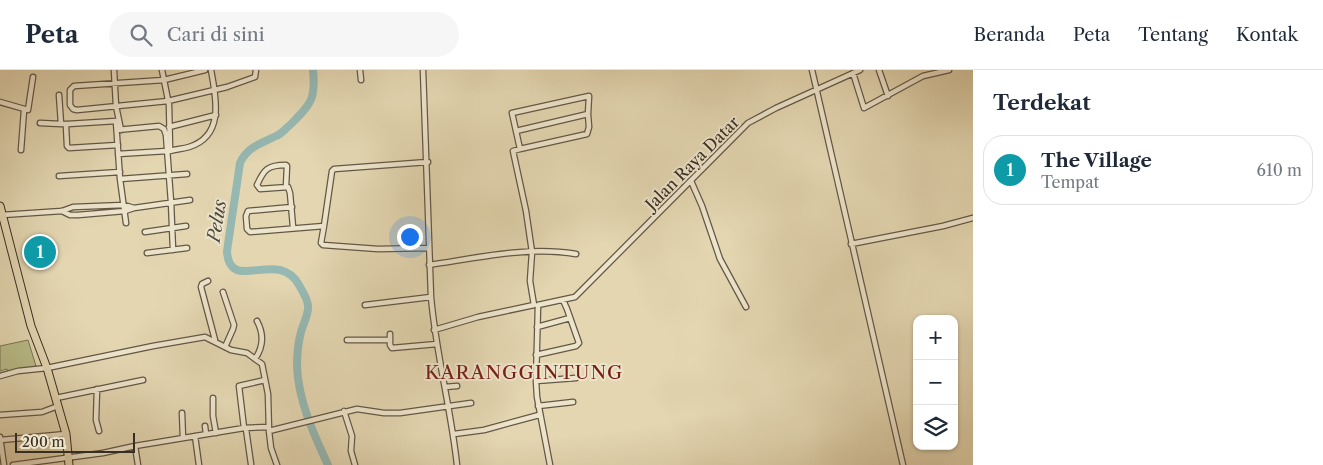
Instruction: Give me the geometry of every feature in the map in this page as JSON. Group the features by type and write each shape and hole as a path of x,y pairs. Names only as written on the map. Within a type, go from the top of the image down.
{"main road":[{"path":"0,206 32,326 47,368 66,434 69,465"}],"street":[{"path":"114,70 119,130 118,154 126,223"},
{"path":"162,70 168,101 168,151"},
{"path":"205,70 164,80 74,86 70,90 70,105 72,109 77,110 168,101 256,77 256,70"},
{"path":"118,154 168,151 190,147 202,140 212,126 217,109 211,70"},
{"path":"360,70 360,80"},
{"path":"424,70 431,297 436,344 454,434 457,465"},
{"path":"812,70 903,465"},
{"name":"Jalan Raya Datar","path":"434,330 478,317 575,297 748,123 776,108 860,70"},
{"path":"879,70 888,96"},
{"path":"853,73 863,108 923,76 949,70"},
{"path":"0,102 28,111 34,77"},
{"path":"58,95 61,124"},
{"path":"520,149 512,113 589,96 589,127 587,134 513,151 532,252 530,281 536,305 538,327 536,355 538,406 550,465"},
{"path":"21,150 24,110"},
{"path":"516,131 588,114"},
{"path":"169,127 216,115"},
{"path":"40,123 67,124 116,120 119,130"},
{"path":"67,124 66,146 69,148 118,146"},
{"path":"119,130 155,126 161,127 166,135 170,174 173,250"},
{"path":"428,162 334,169 332,171 321,243 323,245 378,249 429,248"},
{"path":"286,186 260,189 257,185 267,168 286,165 286,186 289,188 290,193 293,227"},
{"path":"58,176 120,172"},
{"path":"120,179 187,174"},
{"path":"691,181 720,259 746,307"},
{"path":"62,211 70,215 76,215 125,211 190,200"},
{"path":"2,215 62,211 76,207 124,205 134,208"},
{"path":"292,206 248,211 246,227 250,232 293,227 324,226"},
{"path":"76,207 76,215"},
{"path":"851,244 943,226 973,218"},
{"path":"145,232 186,226"},
{"path":"147,253 187,248"},
{"path":"429,265 532,252 550,251 576,254"},
{"path":"208,281 202,284 201,287 215,340"},
{"path":"223,292 234,325 234,330 225,347"},
{"path":"365,305 431,297"},
{"path":"536,355 578,344 563,300"},
{"path":"538,327 570,318"},
{"path":"255,359 263,334 257,321"},
{"path":"390,334 390,345 392,348 436,344"},
{"path":"0,376 18,371 47,368 198,338 205,337 215,340 225,347 247,353 262,364 268,394 271,448 276,465"},
{"path":"347,340 390,340"},
{"path":"536,380 576,378"},
{"path":"56,398 143,380"},
{"path":"251,464 239,387 244,384 265,380"},
{"path":"445,387 457,386"},
{"path":"97,389 96,420 99,431"},
{"path":"213,398 213,416 216,433"},
{"path":"538,406 573,402"},
{"path":"13,465 103,453 245,428 269,429 301,423 344,411 364,409 384,413 400,413 471,403"},
{"path":"0,415 42,412 58,406"},
{"path":"344,411 352,436 351,451 355,465"},
{"path":"182,413 183,438"},
{"path":"454,434 484,430 539,415"},
{"path":"204,426 206,434"},
{"path":"4,465 0,439 66,434"},
{"path":"195,436 198,465"},
{"path":"135,446 138,465"}],"green space":[{"path":"28,340 36,366 8,372 7,369 0,371 0,346"}],"waterway":[{"name":"Pelus","path":"313,70 314,88 308,106 280,134 251,149 240,163 227,251 230,264 236,270 279,270 290,274 305,295 308,309 298,345 298,379 308,417 328,465"}],"place":[{"name":"The Village","path":"40,252"}],"district":[{"name":"KARANGGINTUNG","path":"524,372"}]}
